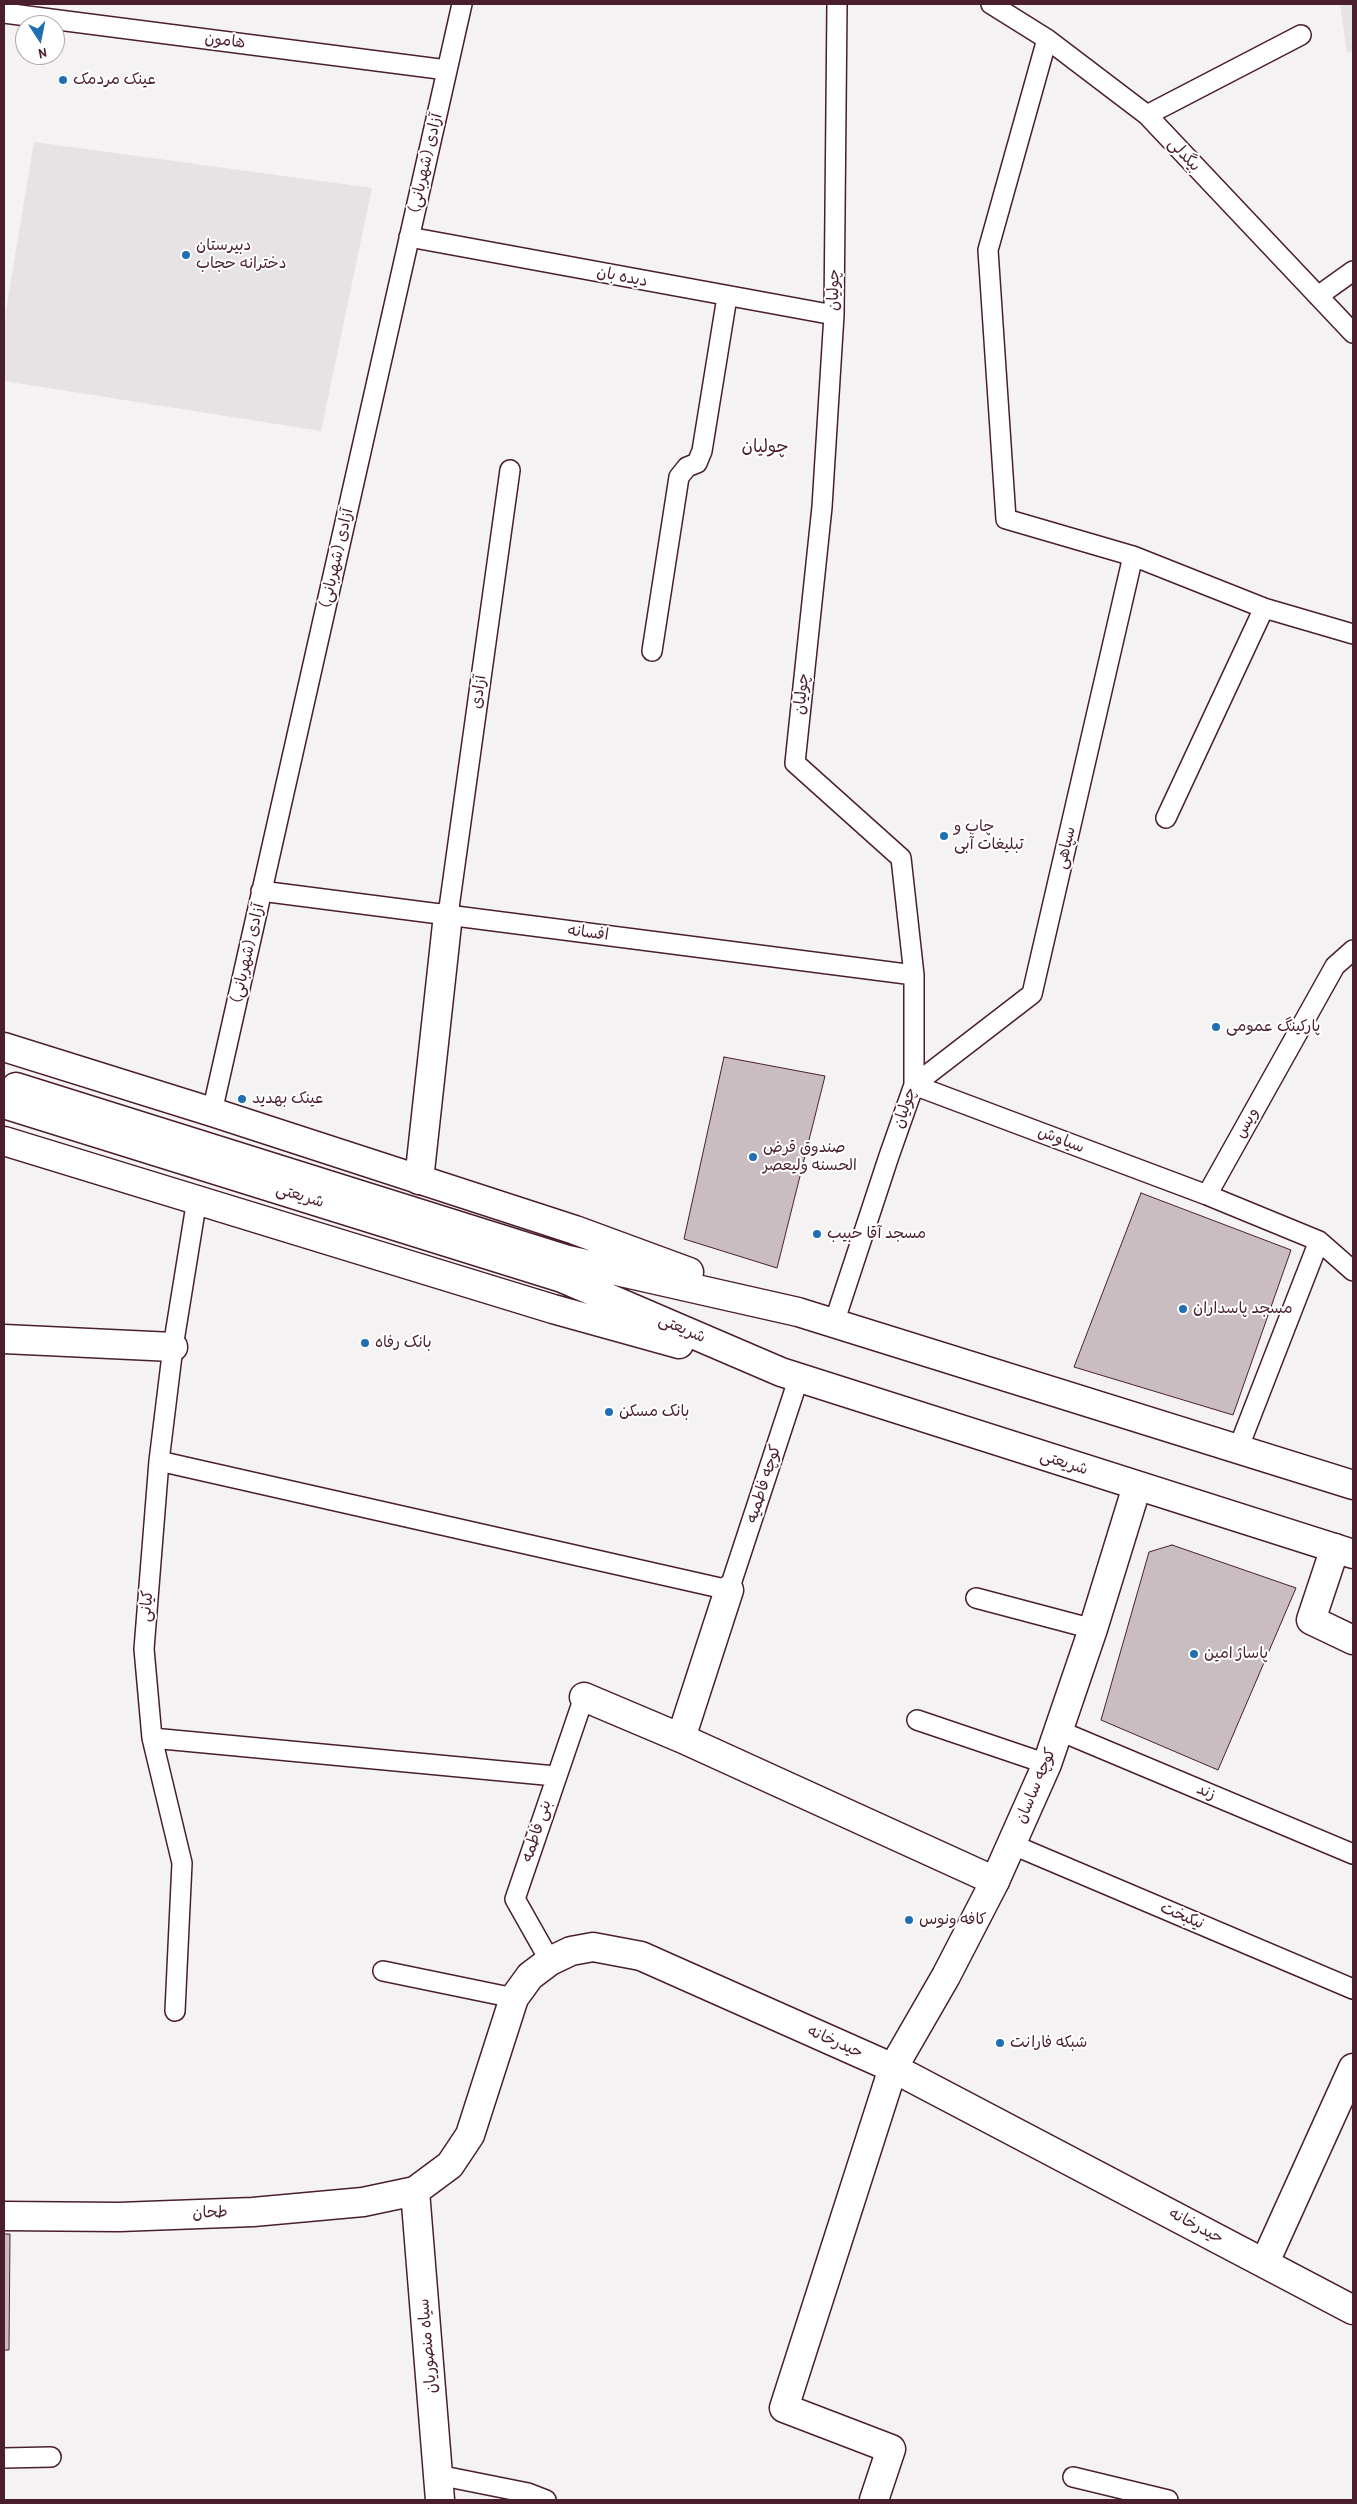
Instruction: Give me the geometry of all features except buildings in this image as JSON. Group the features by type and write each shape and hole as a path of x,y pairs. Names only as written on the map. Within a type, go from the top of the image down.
{"street":[{"path":"419,1180 448,915"},
{"path":"7,1050 212,1112 574,1230 798,1312"},
{"name":"شریعتی","path":"1344,1551 790,1375 562,1278 13,1096 568,1260 798,1312 1353,1485"},
{"path":"4,1141 553,1309 790,1375"},
{"path":"4,1339 172,1347"},
{"name":"کوچه ساسان","path":"874,2500 891,2449 784,2408 893,2068 946,1976 995,1881 1047,1764 1060,1731 1137,1486"},
{"path":"1344,1551 1311,1620 1353,1640"},
{"path":"681,1738 728,1590"},
{"path":"584,1697 681,1738 995,1881"},
{"name":"حیدرخانه","path":"415,2191 450,2165 470,2135 514,1998 530,1976 550,1961 571,1951 593,1947 641,1956 893,2068 1265,2262 1353,2310"},
{"path":"1265,2262 1348,2098 1353,2068"},
{"name":"طحان","path":"4,2216 119,2217 252,2212 363,2202 415,2191"},
{"name":"سیاه منصوریان","path":"415,2191 439,2488"}],"lane":[{"name":"آزادی (شهربانی)","path":"212,1112 462,4"},
{"name":"چولیان","path":"834,1323 888,1156 914,1085 914,975 901,858 794,763 822,508 834,315 837,4"},
{"name":"بیگدلی","path":"991,4 1047,39 1147,115 1353,333"},
{"name":"هامون","path":"4,13 447,70"},
{"path":"1147,115 1301,35"},
{"path":"1047,39 988,250 1006,519 1133,556 1264,608 1353,634"},
{"name":"دیده بان","path":"409,237 727,297 834,315"},
{"path":"1318,296 1353,271"},
{"path":"652,651 679,477 687,467 697,463 702,451 727,297"},
{"name":"آزادی","path":"448,915 510,470"},
{"name":"سپاهی","path":"914,1085 1032,994 1133,556"},
{"path":"1166,818 1264,608"},
{"name":"افسانه","path":"262,891 914,975"},
{"name":"ویس","path":"1207,1195 1335,966 1353,950"},
{"name":"سیاوش","path":"914,1085 1207,1195"},
{"path":"1207,1195 1319,1241 1353,1271"},
{"name":"کیانی","path":"175,2011 182,1863 152,1738 144,1649 159,1461 172,1347 197,1199"},
{"path":"1238,1449 1319,1241"},
{"name":"کوچه فاطمیه","path":"728,1590 790,1375"},
{"path":"159,1461 728,1590"},
{"path":"976,1598 1093,1629"},
{"name":"بنی فاطمه","path":"550,1961 514,1899 555,1776 584,1697"},
{"path":"917,1720 1047,1764"},
{"name":"زند","path":"1060,1731 1353,1854"},
{"path":"152,1738 555,1776"},
{"name":"نیکبخت","path":"1011,1844 1353,1989"},
{"path":"383,1970 514,1998"},
{"path":"4,2458 51,2458"},
{"path":"1073,2477 1168,2500"},
{"path":"439,2488 528,2493 546,2500"}],"shaded area":[{"path":"1340,4 1353,4 1353,51 1347,53"},
{"name":"دبیرستان دخترانه حجاب","path":"34,142 372,188 321,431 4,381 4,322"}],"place":[{"name":"عینک مردمک","path":"63,80"},
{"name":"دبیرستان دخترانه حجاب","path":"186,255"},
{"name":"چاپ و تبلیغات آبی","path":"944,836"},
{"name":"پارکینگ عمومی","path":"1216,1027"},
{"name":"عینک بهدید","path":"242,1099"},
{"name":"صندوق قرض الحسنه ولیعصر","path":"753,1157"},
{"name":"مسجد آقا حبیب","path":"817,1234"},
{"name":"مسجد پاسداران","path":"1183,1309"},
{"name":"بانک رفاه","path":"365,1343"},
{"name":"بانک مسکن","path":"609,1412"},
{"name":"پاساژ امین","path":"1194,1654"},
{"name":"کافه ونوس","path":"909,1920"},
{"name":"شبکه فارانت","path":"1000,2043"}],"district":[{"name":"چولیان","path":"765,447"}]}
